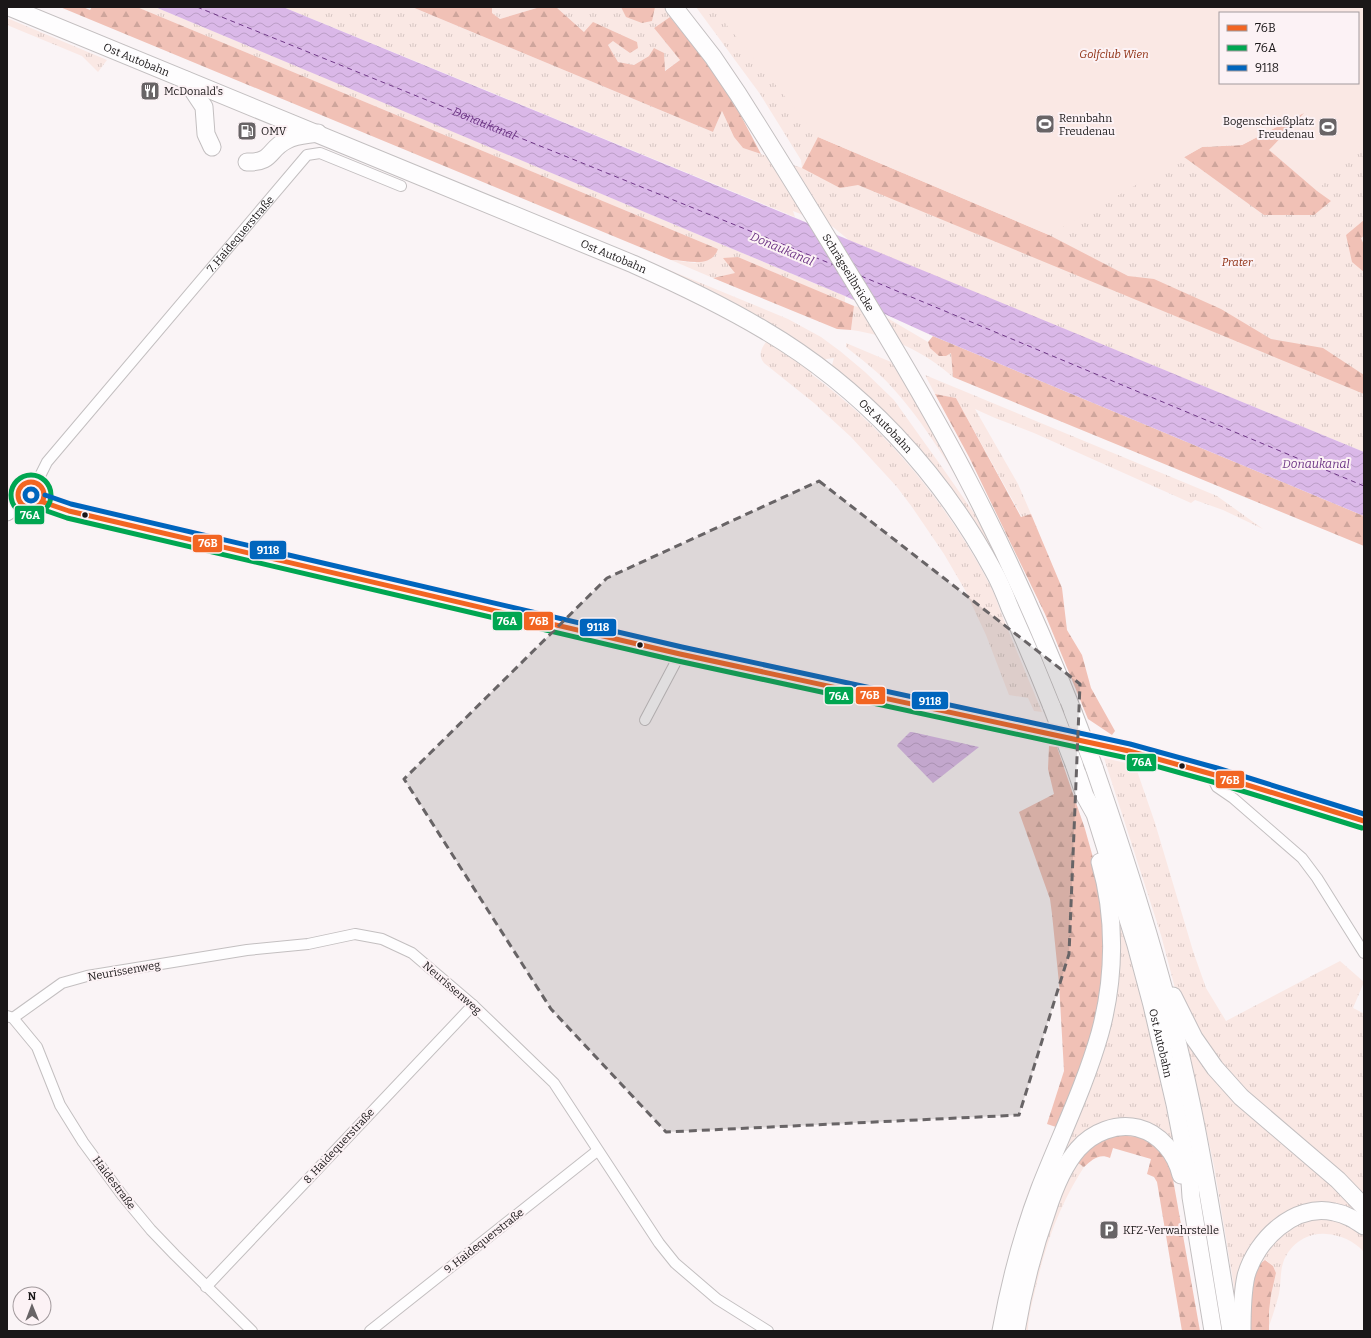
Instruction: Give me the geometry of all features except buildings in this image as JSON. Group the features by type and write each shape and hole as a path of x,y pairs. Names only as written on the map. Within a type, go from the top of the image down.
{"highway":[{"name":"Ost Autobahn","path":"9,7 634,264 709,299 765,330 812,362 859,399 897,436 931,475 964,520 994,571 1052,707 1085,796 1095,814 1136,945 1175,1104 1190,1182 1191,1198 1213,1331"},
{"name":"Schrägseilbrücke","path":"674,7 717,64 772,146 884,330 924,400 968,480 1010,565 1043,638 1073,712"},
{"path":"186,80 204,107 200,133 206,134 212,147"},
{"path":"247,162 262,161 286,140 294,137 318,133"},
{"name":"Ost Autobahn","path":"1073,712 1094,767 1128,866 1168,1006 1191,1101 1209,1194 1231,1331"},
{"path":"1001,1331 1010,1285 1025,1232 1093,1054 1100,1033 1108,995 1112,951 1110,914 1104,874 1088,816 1085,796"},
{"path":"1151,944 1159,958 1175,1002 1194,1038 1215,1068 1241,1097 1338,1180 1364,1208"},
{"path":"1016,1331 1031,1257 1052,1194 1067,1163 1078,1148 1092,1137 1107,1130 1123,1127 1138,1128 1153,1135 1165,1144 1174,1157 1191,1198"},
{"path":"1242,1331 1242,1299 1247,1276 1255,1256 1266,1238 1297,1216 1315,1211 1333,1212 1352,1218 1364,1226"}],"main road":[{"path":"28,483 38,484 43,489 43,502 40,505 30,509 26,508 20,502 18,497 21,488 28,483"},
{"path":"7,513 20,502"},
{"path":"43,502 61,509 85,515 680,654 1129,751 1215,775 1364,821"}],"street":[{"name":"7. Haidequerstraße","path":"38,484 47,462 307,156 320,153 401,186"},
{"path":"645,720 680,654"},
{"path":"1215,775 1214,781 1217,787 1233,798 1302,858 1317,878 1364,954"},
{"name":"Neurissenweg","path":"10,1017 62,984 87,976 247,950 308,944 355,934 382,939 412,953 472,1005 554,1083 659,1243 675,1263 717,1299 768,1331"},
{"name":"8. Haidequerstraße","path":"206,1287 472,1005"},
{"name":"Haidestraße","path":"10,1017 37,1047 60,1106 83,1142 122,1195 151,1230 206,1287 252,1331"},
{"name":"9. Haidequerstraße","path":"370,1331 598,1151"}],"highlighted area":[{"path":"819,481 1080,684 1069,954 1019,1115 666,1132 551,1009 404,779 607,578"}],"green space":[{"path":"23,7 33,7 130,47 131,49 335,132 334,133"},
{"path":"60,7 83,7 90,10 92,7 137,7 718,249 715,255 704,261 691,262 671,260"},
{"path":"137,7 155,7 328,79 845,296 845,303 738,257 736,273 713,278 671,260 695,263 718,249"},
{"path":"283,7 412,7 713,132 722,111 734,137 743,148 802,168 801,160 760,94 696,7 1364,7 1364,452 850,241 833,227 793,211 795,217"},
{"path":"412,7 492,7 492,13 500,19 540,7 556,7 584,32 593,22 637,42 638,48 630,53 613,41 608,45 618,62 634,65 649,56 654,48 664,53 665,71 680,60 654,28 670,17 730,95 761,154 743,148 734,137 722,111 713,132"},
{"path":"492,7 540,7 500,19 492,13"},
{"path":"556,7 664,7 670,14 670,17 654,28 680,60 664,71 649,56 634,65 618,62 608,45 613,41 638,48 584,32"},
{"path":"621,7 655,7 652,21 642,23 626,17"},
{"name":"Rennbahn Freudenau","path":"712,7 1364,7 1364,141 1317,191 1269,150 1304,113 1242,145 1202,147 1049,235 818,137"},
{"path":"7,18 107,60 98,72 82,56 7,25"},
{"path":"1305,112 1317,191 1331,201 1314,215 1264,215 1184,157 1202,147 1242,145"},
{"path":"818,137 1049,235 1128,276 1154,279 1221,309 1271,339 1323,348 1364,375 1364,394 858,185 840,188 802,168"},
{"path":"356,141 788,319 821,337 840,351 865,372 894,400 983,526 1049,674 1050,680 993,558 830,367 834,358 826,359 823,362"},
{"path":"1364,220 1364,236 1361,238 1364,245 1364,272 1352,262 1346,235"},
{"path":"738,257 854,306 851,330 837,329 713,278 735,273 723,258"},
{"path":"854,306 889,319 928,342 930,348 951,352 953,377 931,360 893,340 865,332 851,330"},
{"path":"933,336 1364,516 1364,546 953,377 951,353 946,356 939,356 930,348 928,342"},
{"path":"766,342 775,346 813,372 811,374 864,418 912,468 933,496 972,553 991,588 1042,712 1034,711 1028,698 1009,695 986,635 965,590 944,554 912,507 897,487 851,437 814,403 764,363 761,357 761,352"},
{"path":"846,343 891,362 918,404 965,490 911,409 885,380 846,347"},
{"path":"925,375 1217,496 1263,529 1223,510 1195,500 1191,503 1034,433 975,409 1018,484 1031,514 1022,517 956,398 935,394"},
{"path":"935,394 956,398 1021,517 1031,514 1062,588 1067,630 1082,655 1091,688 1115,731 1112,735 1088,719 1045,614 969,457"},
{"path":"1049,746 1057,747 1085,829 1097,872 1105,909 1105,967 1092,1045 1059,1128 1047,1124 1064,1071 1059,983 1052,914 1050,899 1019,812 1054,794 1048,769"},
{"path":"1104,758 1135,765 1155,823 1193,951 1206,988 1226,1021 1340,961 1364,982 1353,1008 1363,1013 1364,1012 1364,1201 1226,1076 1176,992 1161,935"},
{"path":"1115,904 1147,1019 1174,1143 1074,1148 1012,1302"},
{"path":"1185,1034 1364,1212 1364,1222 1344,1211 1274,1225 1237,1305 1214,1166"},
{"path":"1115,1135 1140,1137 1160,1149 1171,1168 1200,1331 1182,1331 1157,1182 1154,1177 1147,1174 1151,1159 1113,1148 1110,1158 1102,1156 1099,1157 1084,1167 1075,1161 1094,1142"},
{"path":"1075,1161 1084,1167 1075,1181 1049,1239 1036,1286 1028,1331 1020,1331 1040,1244"},
{"path":"1327,1217 1346,1221 1364,1233 1364,1252 1352,1242 1342,1237 1326,1234 1312,1235 1294,1245 1283,1263 1279,1294 1269,1326 1271,1295 1276,1273 1273,1266 1266,1260 1260,1263 1275,1238 1281,1233 1300,1223"},
{"path":"1265,1260 1273,1266 1276,1273 1269,1311 1269,1331 1250,1331 1249,1314 1252,1282 1259,1265"}],"water":[{"name":"Donaukanal","path":"155,7 283,7 1364,452 1364,516 933,336 845,296"},
{"path":"910,732 979,747 933,783 897,746"}],"ferry route":[{"path":"197,7 834,265"},
{"path":"861,276 1364,486"}],"transit line":[{"name":"76A","path":"35,475 42,478 48,484 51,495 50,503 42,512 35,515 27,515 20,512 12,503 11,491 14,484 23,476 35,475"},
{"name":"76B","path":"31,482 40,486 44,495 40,504 31,508 22,504 18,495 22,486 31,482"},
{"name":"9118","path":"29,489 33,489 37,495 33,501 29,501 25,497 25,493 29,489"},
{"name":"9118","path":"45,495 71,504 682,647 1130,744 1217,768 1364,814"},
{"name":"76B","path":"43,502 69,511 680,654 1129,751 1215,775 1364,821"},
{"name":"76A","path":"41,509 67,518 678,661 1127,758 1213,782 1362,828"}],"place":[{"name":"McDonald's","path":"150,91"},
{"name":"Rennbahn Freudenau","path":"1045,124"},
{"name":"Bogenschießplatz Freudenau","path":"1328,127"},
{"name":"OMV","path":"247,131"},
{"name":"KFZ-Verwahrstelle","path":"1109,1230"}],"park label":[{"name":"Golfclub Wien","path":"1114,54"},
{"name":"Prater","path":"1237,262"}]}
